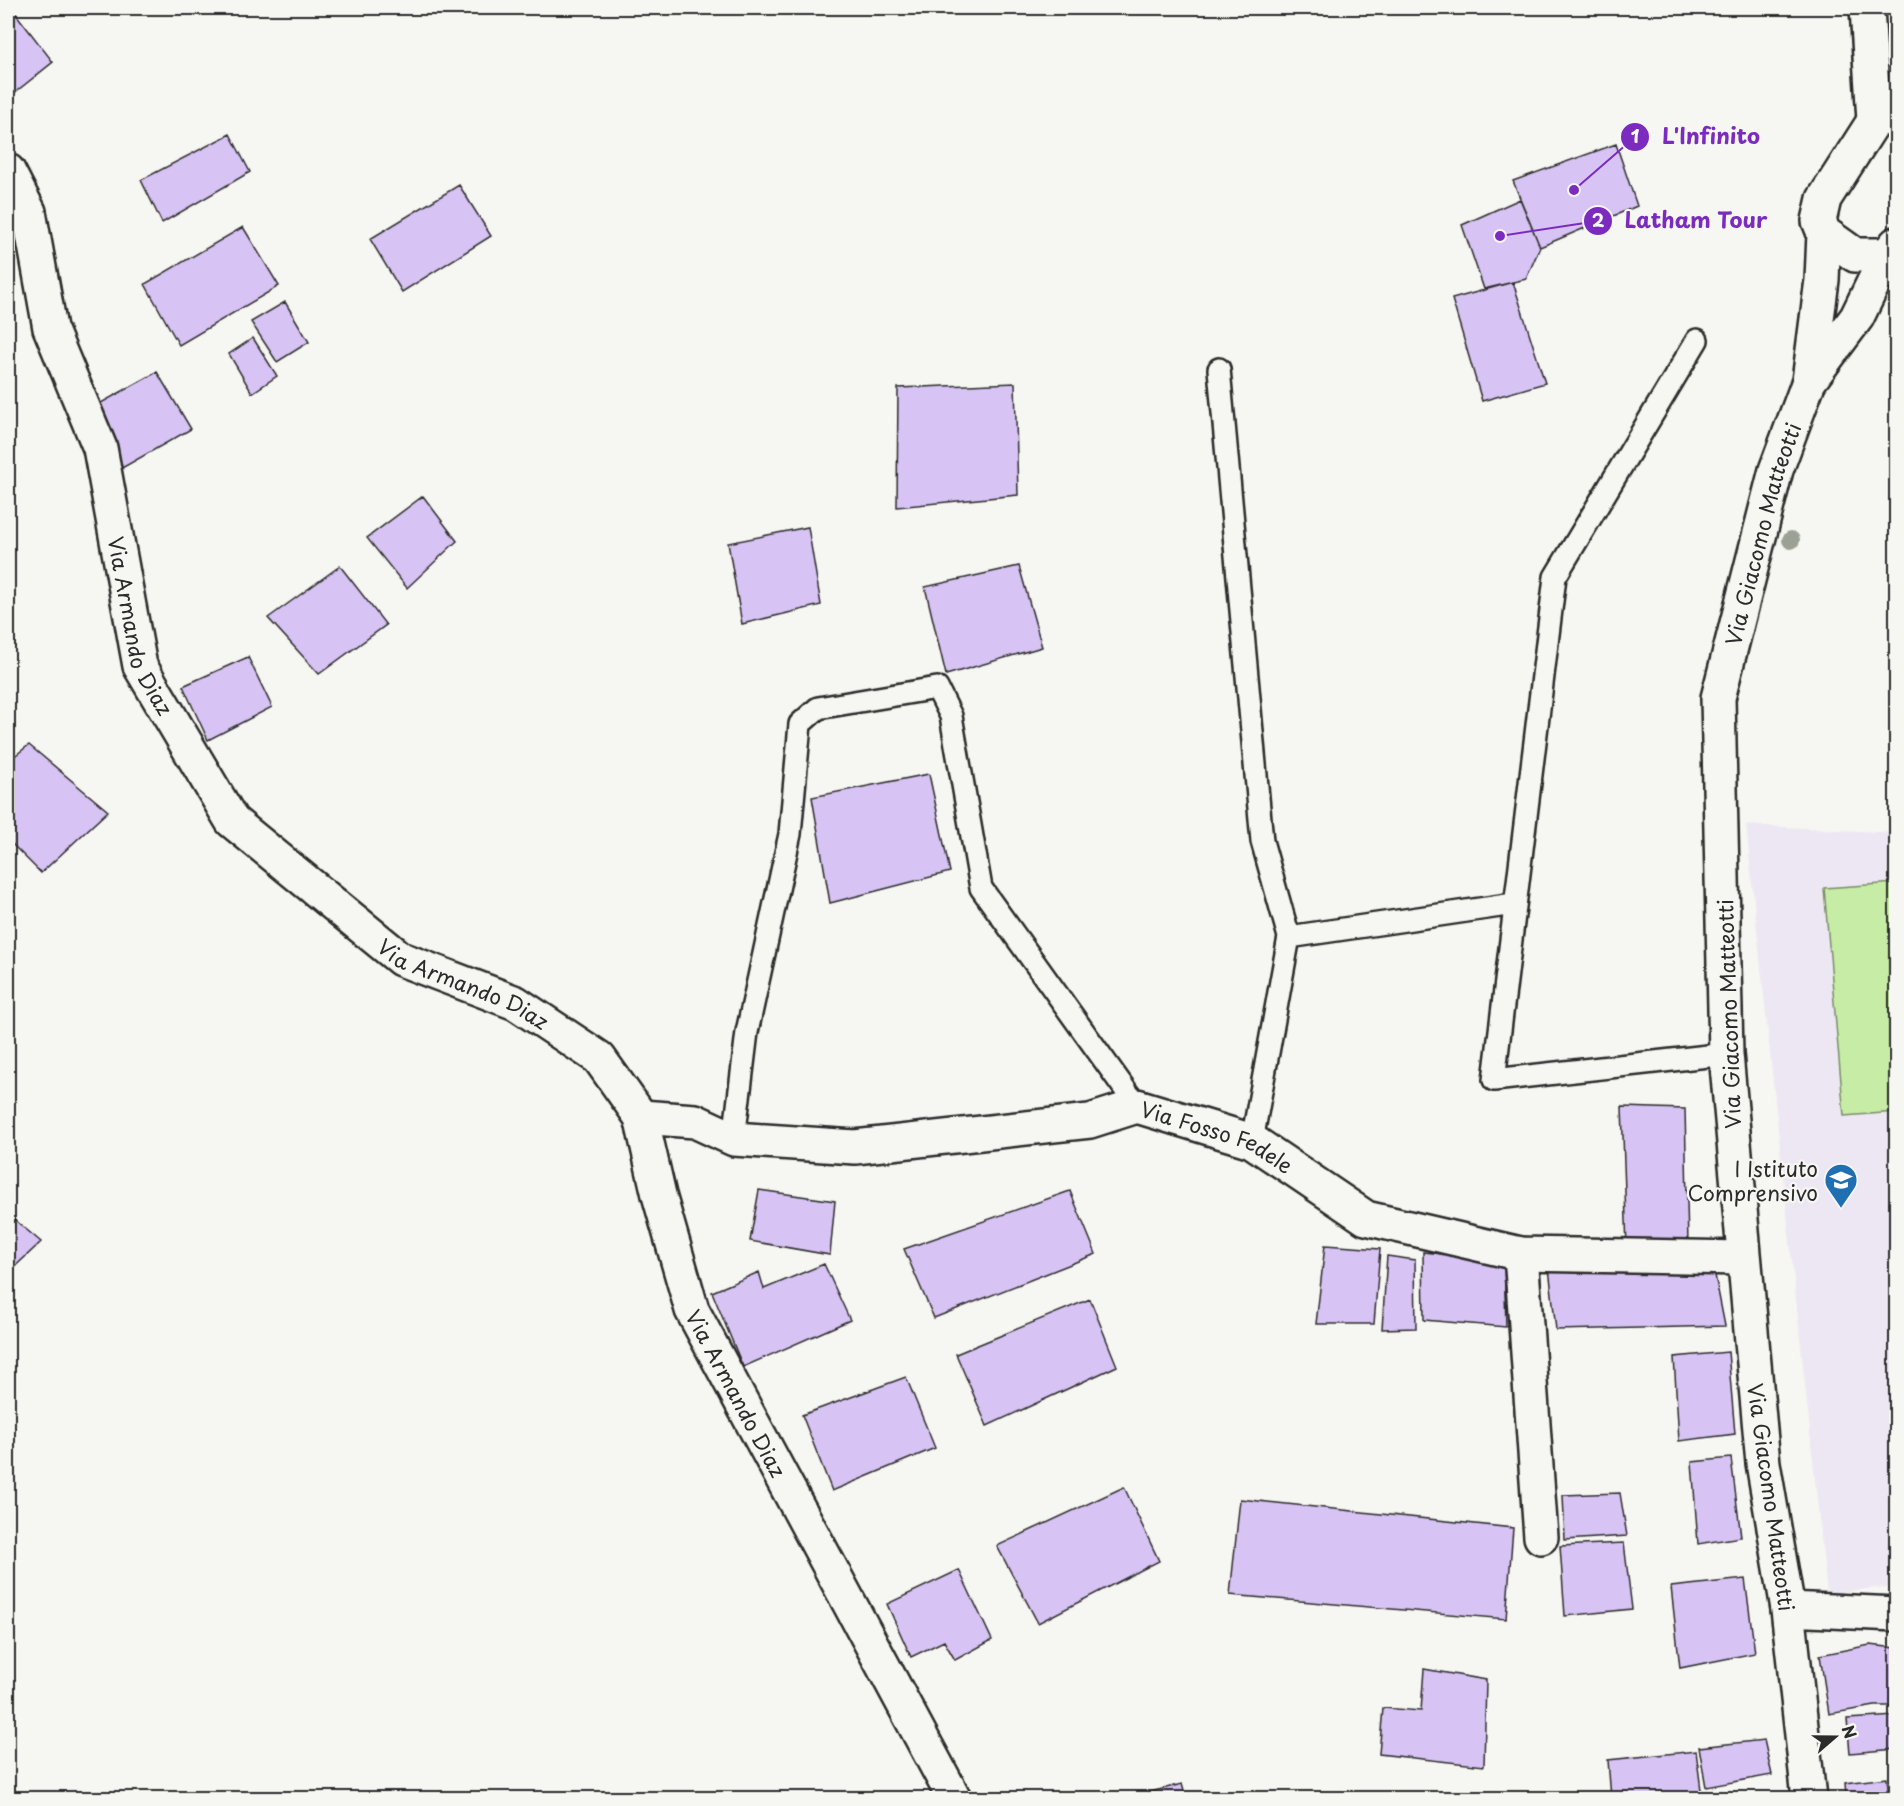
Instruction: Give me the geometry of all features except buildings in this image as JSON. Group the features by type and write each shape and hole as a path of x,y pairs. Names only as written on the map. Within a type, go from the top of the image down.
{"street":[{"name":"Via Giacomo Matteotti","path":"1809,1798 1788,1609 1763,1463 1726,1054 1718,698 1776,470 1809,381 1822,280 1824,233 1820,221 1824,199 1885,118 1867,8"},
{"name":"Via Armando Diaz","path":"8,171 29,212 50,328 100,448 140,666 232,821 401,959 516,1003 599,1058 641,1117 659,1194 692,1310 954,1798"},
{"name":"Via Giacomo Matteotti","path":"1824,233 1855,255 1892,250"},
{"name":"Via Giacomo Matteotti","path":"1809,381 1857,317 1892,250"},
{"name":"Via Fosso Fedele","path":"641,1117 695,1120 734,1139 855,1147 1090,1121 1137,1106 1252,1141 1366,1218 1521,1254 1743,1258"},
{"path":"1521,1254 1541,1537"},
{"path":"1788,1609 1896,1614"}],"lane":[{"path":"1697,340 1555,577 1494,1080 1726,1054"},
{"path":"1219,369 1262,841 1289,937 1252,1141"},
{"path":"734,1139 747,1032 790,834 800,724 818,708 938,688 951,716 981,888 1137,1106"},
{"path":"1289,937 1514,904"}],"shaded area":[{"name":"I Istituto Comprensivo","path":"1746,825 1896,833 1896,1586 1827,1593"}],"green space":[{"path":"1896,883 1896,1112 1844,1116 1824,888"}],"place":[{"name":"L'Infinito","path":"1574,190"},
{"name":"Latham Tour","path":"1500,236"},
{"name":"I Istituto Comprensivo","path":"1841,1209"}]}
